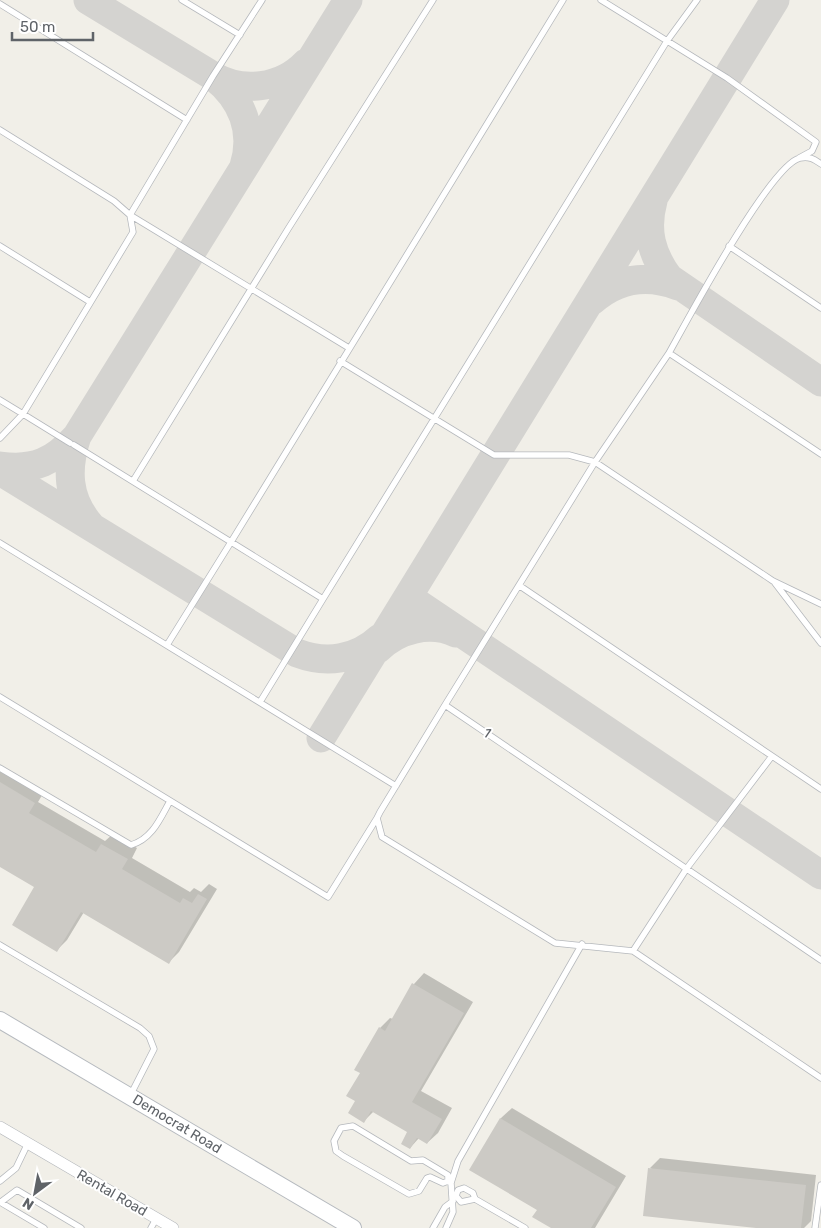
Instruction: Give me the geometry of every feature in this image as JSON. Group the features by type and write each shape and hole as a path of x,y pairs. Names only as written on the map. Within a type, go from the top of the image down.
{"main road":[{"name":"Democrat Road","path":"0,1020 353,1228"}],"street":[{"name":"Rental Road","path":"0,1127 154,1223 172,1228"}],"lane":[{"path":"182,0 240,35"},
{"path":"0,438 23,414 133,232 130,215 262,0"},
{"path":"133,481 433,0"},
{"path":"167,646 563,0"},
{"path":"0,697 328,897 595,462 669,353 729,246 790,163 812,150 816,142 727,78 601,0"},
{"path":"260,702 433,418 668,41 697,0"},
{"path":"0,4 187,120"},
{"path":"0,130 114,201 130,215 349,348"},
{"path":"799,158 810,157 821,164"},
{"path":"0,246 90,302"},
{"path":"729,246 821,308"},
{"path":"669,353 821,454"},
{"path":"340,361 494,455 568,454 595,462 773,581 821,604"},
{"path":"0,400 323,599"},
{"path":"0,543 396,786"},
{"path":"773,581 821,643"},
{"path":"520,586 821,788"},
{"name":"1","path":"445,706 821,960"},
{"path":"633,951 687,868 772,756"},
{"path":"0,768 131,845 141,842 149,836 170,801"},
{"path":"377,818 382,837 554,943 582,944 633,951 821,1078"},
{"path":"450,1182 458,1161 582,944"},
{"path":"0,945 149,1036 154,1049 130,1096"},
{"path":"446,1228 453,1212 454,1198 450,1182 448,1175 423,1160 411,1161 353,1126 341,1128 334,1141 336,1151 343,1156 409,1194 419,1191 427,1178 430,1177 442,1183 450,1182"},
{"path":"0,1181 16,1168 28,1143"},
{"path":"815,1228 821,1185"},
{"path":"433,1228 458,1190 464,1188 473,1193 475,1199 525,1228"},
{"path":"44,1228 0,1202 17,1190 81,1228"},
{"path":"454,1198 461,1202 475,1199"}],"building":[{"path":"0,782 35,803 29,813 96,852 101,844 128,859 122,869 180,903 183,898 192,903 198,894 207,899 169,964 81,912 57,952 12,925 34,887 0,867"},
{"path":"412,983 464,1013 412,1102 442,1119 427,1144 417,1138 410,1149 401,1144 407,1132 371,1111 364,1123 348,1113 355,1101 346,1096 360,1073 354,1070 379,1027 385,1031"},
{"path":"500,1118 616,1187 591,1228 551,1228 532,1217 537,1210 469,1170"},
{"path":"648,1168 806,1185 801,1228 756,1228 643,1216"}],"taxiway":[{"path":"88,0 213,76 236,85 261,86 273,83 296,72 306,63"},
{"path":"0,466 24,467 43,462 60,452 77,436 348,0"},
{"path":"321,738 775,0"},
{"path":"214,77 232,95 244,117 248,140 244,166"},
{"path":"653,201 650,222 651,241 658,260 669,278 821,382"},
{"path":"592,301 612,287 633,280 655,280 678,286"},
{"path":"77,436 71,460 71,483 77,504 82,515 90,525"},
{"path":"0,471 297,653 319,658 340,658 361,651 380,638"},
{"path":"408,597 821,875"},
{"path":"378,649 395,636 415,629 436,628 456,633"}]}
